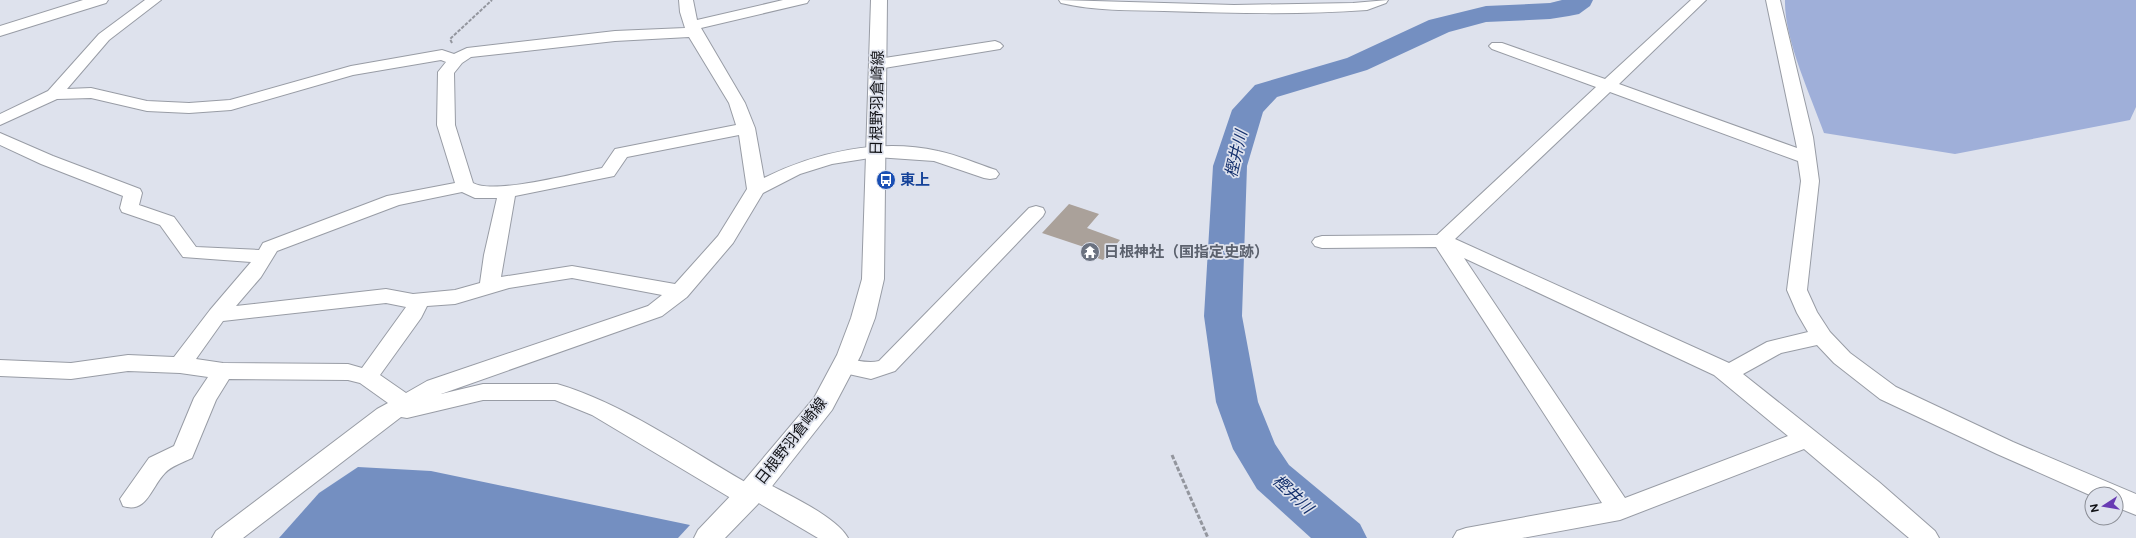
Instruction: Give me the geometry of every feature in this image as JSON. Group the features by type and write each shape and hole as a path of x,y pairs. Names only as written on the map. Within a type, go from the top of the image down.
{"main road":[{"path":"0,31 100,0"},
{"name":"日根野羽倉崎線","path":"708,538 751,492 823,404 843,366 863,318 873,279 880,0"}],"street":[{"path":"0,120 54,94 104,37 154,0"},
{"path":"686,0 694,29 737,103 746,128 756,189"},
{"path":"54,94 91,93 147,106 189,108 231,105 350,71 442,55 461,56 616,36 694,29 802,0"},
{"path":"1066,0 1093,4 1234,9 1353,7 1367,6 1381,0"},
{"path":"1442,241 1699,0"},
{"path":"1773,0 1804,137 1810,181 1797,290 1807,313 1822,337 1842,358 1888,393 2005,448 2093,486"},
{"path":"878,64 995,46"},
{"path":"1497,46 1807,158"},
{"path":"461,56 446,72 446,125 465,186 475,192 507,192 608,172 621,153 746,128"},
{"path":"0,138 47,160 134,193 129,208 167,221 190,253 264,256"},
{"path":"225,538 385,415 435,387 655,311 680,292 726,239 756,189 794,170 830,159 876,152 913,152 937,156 990,174"},
{"path":"180,364 217,315 254,272 270,247 394,200 465,186"},
{"path":"490,287 494,255 507,192"},
{"path":"843,366 871,371 887,366 1036,212"},
{"path":"1442,241 1620,510"},
{"path":"1322,242 1442,241 1715,366 1728,373 1870,489 1926,538"},
{"path":"217,315 386,296 419,301 455,297 508,282 572,272 680,292"},
{"path":"367,377 414,313 419,301"},
{"path":"1728,373 1775,347 1822,337"},
{"path":"0,368 71,371 128,363 180,364 223,371 348,372 367,377 405,404"},
{"path":"132,499 157,465 184,452 205,398 223,371"},
{"path":"385,415 483,392 557,392 600,409 751,492 823,527 836,538"},
{"path":"1466,538 1620,510 1807,438"},
{"path":"2124,500 2136,505"}],"path":[{"path":"461,56 469,46 452,43 450,38 492,0"},
{"path":"1172,455 1208,538"}],"shaded area":[{"path":"1785,0 2136,0 2136,107 2130,120 1955,154 1824,133 1793,49 1786,15"},
{"path":"358,467 431,471 690,525 678,538 279,538 319,493"}],"building":[{"path":"1069,204 1099,214 1087,228 1120,240 1103,260 1083,253 1087,248 1042,233"}],"waterway":[{"name":"樫井川","path":"1343,538 1273,477 1255,449 1237,402 1223,316 1230,166 1248,110 1266,91 1357,64 1439,26 1486,14 1550,11 1569,8 1580,0"}],"place":[{"name":"東上","path":"886,180"},
{"name":"日根神社（国指定史跡）","path":"1090,252"}]}
